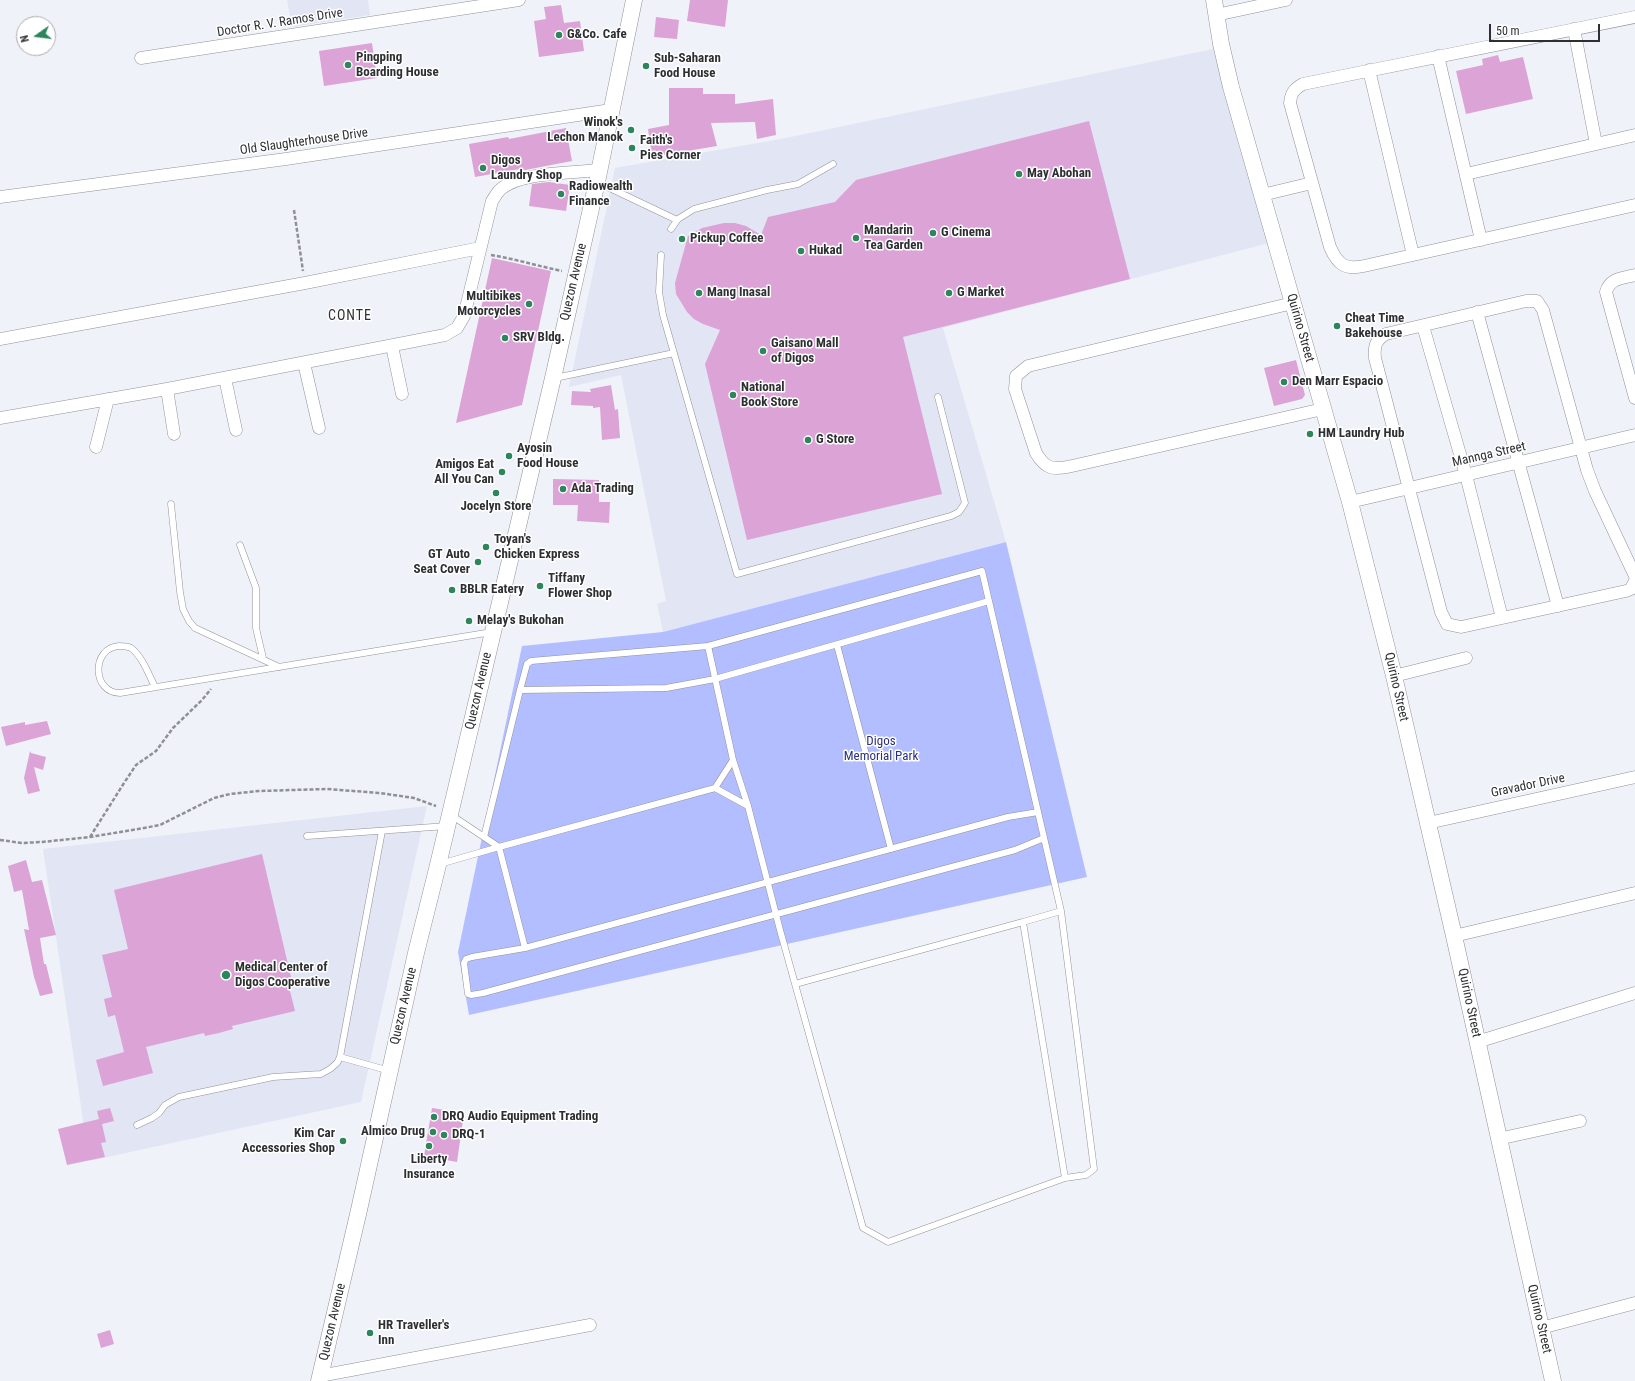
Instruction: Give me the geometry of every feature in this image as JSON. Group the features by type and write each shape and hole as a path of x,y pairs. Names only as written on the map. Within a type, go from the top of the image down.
{"street":[{"name":"Doctor R. V. Ramos Drive","path":"141,58 519,0"},
{"name":"Quezon Avenue","path":"320,1378 416,953 494,632 553,378 598,176 634,0"},
{"path":"1215,7 1286,0"},
{"name":"Quirino Street","path":"1215,7 1231,87 1350,502 1394,676 1454,936 1553,1381"},
{"path":"1635,17 1303,84 1297,87 1291,96 1292,110 1330,247 1341,265 1350,268 1357,268 1635,205"},
{"path":"1574,29 1596,144"},
{"path":"1438,56 1481,240"},
{"path":"1369,70 1413,255"},
{"name":"Old Slaughterhouse Drive","path":"0,197 286,159 611,110"},
{"path":"1466,174 1635,135"},
{"path":"0,418 226,378 436,338 445,335 457,328 464,316 492,201 496,195 507,184 531,177 598,176"},
{"path":"1262,196 1312,183"},
{"path":"0,339 479,251"},
{"path":"1635,275 1620,279 1608,285 1606,292 1635,398"},
{"path":"1635,576 1596,491 1580,448 1544,310 1537,301 1526,300 1386,334 1378,340 1374,346 1376,358 1409,488 1444,619 1447,624 1461,627 1626,591 1631,589 1635,581"},
{"path":"1293,303 1028,366 1016,376 1015,390 1036,453 1041,462 1052,468 1072,466 1323,409"},
{"path":"1477,312 1558,606"},
{"path":"1423,326 1466,475 1502,618"},
{"path":"392,346 402,394"},
{"path":"304,363 319,428"},
{"path":"226,378 236,430"},
{"path":"167,389 174,434"},
{"path":"96,447 108,399"},
{"name":"Mannga Street","path":"1350,502 1635,435"},
{"path":"1394,676 1466,658"},
{"name":"Gravador Drive","path":"1428,823 1635,777"},
{"path":"1454,936 1635,893"},
{"path":"1477,1042 1635,993"},
{"path":"1498,1139 1580,1121"},
{"path":"1541,1328 1635,1303"},
{"path":"320,1378 590,1325"}],"lane":[{"path":"671,229 677,220 685,213 694,209 767,190 798,184 833,164"},
{"path":"598,176 677,220"},
{"path":"661,255 659,292 663,315 737,574 951,516 959,512 965,503 938,397"},
{"path":"553,378 674,353"},
{"path":"171,504 180,592 183,609 189,621 195,628 278,666"},
{"path":"240,544 256,588 256,628 263,658"},
{"path":"484,837 520,690 527,664 531,661 708,646 982,571 1061,911 1094,1169 1086,1175 1065,1178 888,1242 863,1228 767,882 748,806 733,760 708,646"},
{"path":"520,690 666,688 715,679 989,601"},
{"path":"155,687 136,653 129,647 116,646 105,652 100,658 98,675 102,684 107,690 113,693 155,687 218,677 278,666 494,632"},
{"path":"837,645 891,849"},
{"path":"438,865 715,788 733,760"},
{"path":"715,788 748,806"},
{"path":"1038,812 1008,817 525,948 466,959 464,963 468,994 483,993 1015,850 1044,838"},
{"path":"307,836 382,831 449,820 484,837 499,847 525,948"},
{"path":"137,1125 152,1118 159,1113 165,1105 180,1097 273,1077 321,1074 330,1070 337,1063 340,1057 382,831"},
{"path":"795,984 1061,911"},
{"path":"1023,922 1065,1178"},
{"path":"340,1057 390,1071"}],"path":[{"path":"294,210 305,283"},
{"path":"479,251 576,274"},
{"path":"90,837 136,765 156,751 173,728 202,700 218,677"},
{"path":"0,840 22,844 90,837 160,825 214,798 230,794 259,791 327,789 380,793 414,798 426,801 449,820"}],"shaded area":[{"path":"287,0 368,0 370,15 292,27"},
{"name":"Gaisano Mall of Digos","path":"1213,49 1239,146 1269,243 943,328 1006,542 663,632 657,604 666,601 621,375 569,387 615,168 786,138"},
{"name":"Medical Center of Digos Cooperative","path":"427,806 361,1102 89,1161 43,849"}],"green space":[{"name":"Digos Memorial Park","path":"1006,542 1087,877 469,1015 458,952 522,646 663,632"}],"building":[{"path":"690,0 728,0 725,27 687,21"},
{"name":"G&Co. Cafe","path":"561,5 564,23 580,21 584,51 539,57 534,21 546,19 544,7"},
{"path":"656,17 679,20 677,39 654,37"},
{"name":"Pingping Boarding House","path":"372,43 377,78 324,86 319,51"},
{"path":"1498,55 1500,62 1523,57 1533,99 1466,114 1456,71 1483,65 1482,59"},
{"path":"669,88 703,88 703,94 735,94 735,104 773,99 776,135 757,139 755,122 711,123 717,146 652,157 648,129 669,125"},
{"path":"1089,121 1130,279 903,337 942,494 747,540 705,364 720,330 694,319 687,312 676,294 675,283 688,236 702,228 724,223 735,223 746,226 761,235 768,217 835,202 856,180"},
{"path":"566,128 572,161 520,171 520,169 475,177 469,144 508,137 509,139"},
{"path":"549,182 570,185 566,211 529,206 532,184"},
{"name":"SRV Bldg.","path":"492,258 551,271 522,405 456,423"},
{"name":"Den Marr Espacio","path":"1296,360 1305,395 1302,399 1274,406 1264,368"},
{"path":"611,385 615,410 618,409 620,438 602,440 600,407 593,408 593,406 571,405 572,391 591,392 590,389"},
{"path":"553,479 599,480 599,502 610,502 609,523 577,521 578,505 553,505"},
{"path":"47,721 51,734 6,746 1,727 25,722 25,725"},
{"path":"30,751 31,753 46,757 43,770 34,767 40,791 28,794 24,778"},
{"path":"262,854 291,977 287,979 295,1011 232,1026 233,1029 219,1033 205,1036 204,1033 146,1047 153,1073 103,1086 96,1060 124,1052 115,1015 108,1017 104,999 112,997 102,955 128,949 114,890"},
{"path":"26,860 32,882 42,880 56,935 40,938 44,964 46,964 53,993 40,996 34,977 24,929 29,930 22,890 14,892 8,866"},
{"path":"110,1108 114,1121 102,1124 106,1142 101,1143 105,1157 67,1165 58,1129 99,1119 97,1111"},
{"name":"DRQ-1","path":"432,1108 464,1113 457,1162 424,1156"},
{"path":"110,1330 114,1344 101,1348 97,1334"}],"place":[{"name":"G&Co. Cafe","path":"559,35"},
{"name":"Pingping Boarding House","path":"348,65"},
{"name":"Sub-Saharan Food House","path":"646,66"},
{"name":"Winok's Lechon Manok","path":"631,130"},
{"name":"Faith's Pies Corner","path":"632,148"},
{"name":"Digos Laundry Shop","path":"483,168"},
{"name":"May Abohan","path":"1019,174"},
{"name":"Radiowealth Finance","path":"561,194"},
{"name":"G Cinema","path":"933,233"},
{"name":"Mandarin Tea Garden","path":"856,238"},
{"name":"Pickup Coffee","path":"682,239"},
{"name":"Hukad","path":"801,251"},
{"name":"Mang Inasal","path":"699,293"},
{"name":"G Market","path":"949,293"},
{"name":"Multibikes Motorcycles","path":"529,304"},
{"name":"Cheat Time Bakehouse","path":"1337,326"},
{"name":"SRV Bldg.","path":"505,338"},
{"name":"Gaisano Mall of Digos","path":"763,351"},
{"name":"Den Marr Espacio","path":"1284,382"},
{"name":"National Book Store","path":"733,395"},
{"name":"HM Laundry Hub","path":"1310,434"},
{"name":"G Store","path":"808,440"},
{"name":"Ayosin Food House","path":"509,456"},
{"name":"Amigos Eat All You Can","path":"502,472"},
{"name":"Ada Trading","path":"563,489"},
{"name":"Jocelyn Store","path":"496,493"},
{"name":"Toyan's Chicken Express","path":"486,547"},
{"name":"GT Auto Seat Cover","path":"478,562"},
{"name":"Tiffany Flower Shop","path":"540,586"},
{"name":"BBLR Eatery","path":"452,590"},
{"name":"Melay's Bukohan","path":"469,621"},
{"name":"Medical Center of Digos Cooperative","path":"226,975"},
{"name":"DRQ Audio Equipment Trading","path":"434,1117"},
{"name":"Almico Drug","path":"433,1132"},
{"name":"DRQ-1","path":"444,1135"},
{"name":"Kim Car Accessories Shop","path":"343,1141"},
{"name":"Liberty Insurance","path":"429,1146"},
{"name":"HR Traveller's Inn","path":"370,1333"}],"district":[{"name":"CONTE","path":"350,316"}]}
